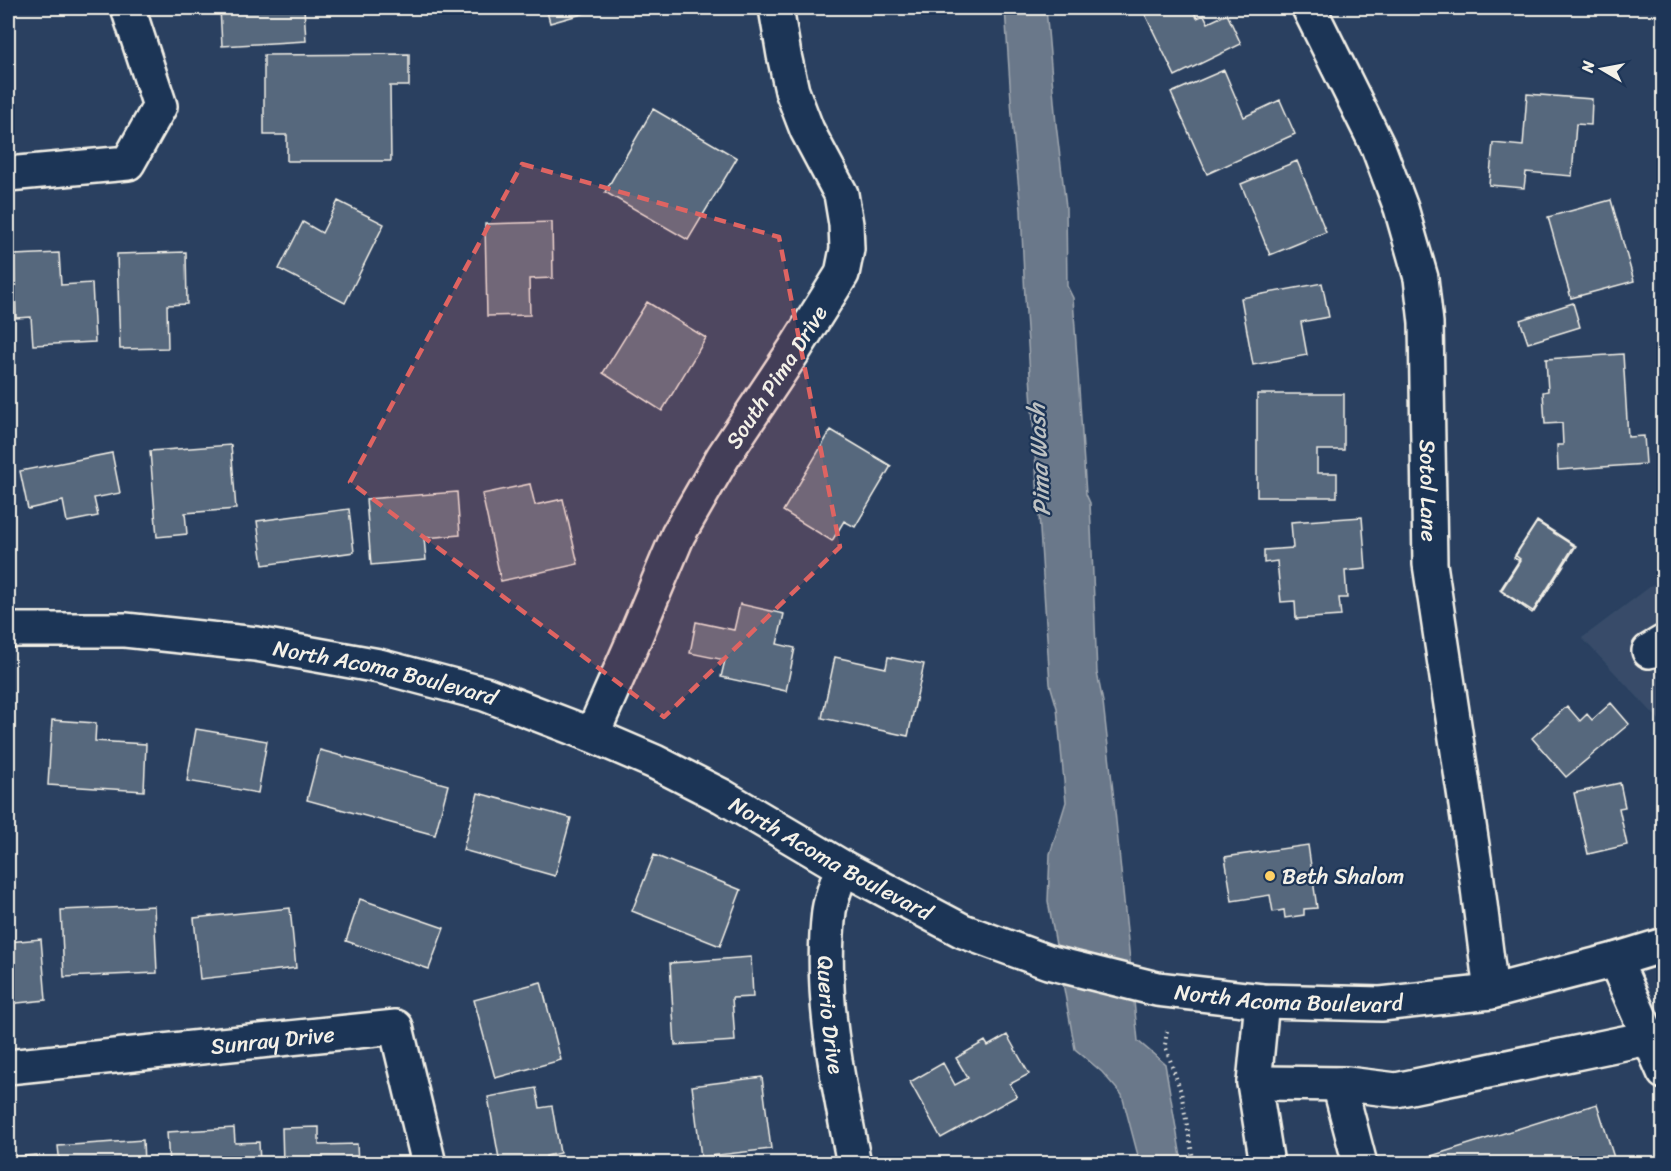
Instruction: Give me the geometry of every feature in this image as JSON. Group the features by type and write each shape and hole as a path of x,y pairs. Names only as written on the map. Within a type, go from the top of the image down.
{"street":[{"path":"8,174 128,163 160,106 128,8"},
{"name":"South Pima Drive","path":"591,735 678,535 723,457 843,274 847,249 841,194 807,130 792,91 776,8"},
{"name":"Sotol Lane","path":"1309,8 1378,147 1401,208 1421,278 1426,323 1430,564 1476,872 1491,992"},
{"name":"North Acoma Boulevard","path":"8,630 125,630 256,644 379,666 485,694 655,762 722,796 842,867 963,931 1048,962 1156,989 1262,1001 1381,1004 1491,992 1664,945"},
{"name":"Querio Drive","path":"842,867 830,909 825,975 834,1058 854,1164"},
{"path":"1615,960 1664,1072"},
{"path":"1262,1001 1254,1083 1267,1164"},
{"name":"Sunray Drive","path":"8,1067 396,1027 429,1164"},
{"path":"1254,1083 1339,1084 1396,1090 1648,1038"},
{"path":"1339,1084 1360,1164"}],"path":[{"path":"1167,1031 1165,1045 1181,1092 1194,1164"}],"highlighted area":[{"path":"522,164 779,237 840,547 664,717 350,482"}],"shaded area":[{"path":"1663,577 1663,724 1582,638"}],"water":[{"name":"Pima Wash","path":"1005,8 1046,8 1066,207 1067,286 1073,298 1086,494 1090,503 1097,673 1103,702 1113,791 1138,1041 1165,1064 1182,1163 1140,1163 1122,1095 1102,1072 1075,1049 1048,901 1050,854 1066,802 1057,708 1050,684 1021,210"}],"building":[{"path":"220,8 304,8 306,41 222,46"},
{"path":"546,8 603,8 550,23"},
{"path":"1142,8 1192,8 1197,18 1204,15 1208,23 1227,14 1241,44 1175,76"},
{"path":"8,51 15,104 8,105"},
{"path":"409,54 409,86 390,86 391,161 287,161 287,135 264,135 264,55"},
{"path":"1224,70 1244,117 1280,100 1295,134 1207,174 1171,93"},
{"path":"1527,94 1592,99 1591,125 1576,124 1572,176 1526,172 1524,188 1489,185 1493,143 1523,146"},
{"path":"653,109 737,158 688,240 605,192"},
{"path":"1297,161 1326,232 1270,255 1241,184"},
{"path":"1611,200 1634,281 1571,298 1548,217"},
{"path":"338,201 384,224 345,303 279,269 303,222 322,233"},
{"path":"552,222 553,278 529,279 530,315 487,316 485,224"},
{"path":"186,252 187,304 167,305 168,348 120,349 117,254"},
{"path":"59,253 61,285 92,283 95,342 33,345 31,317 16,318 14,255"},
{"path":"1322,283 1329,317 1301,322 1307,355 1253,365 1241,298"},
{"path":"647,302 706,338 662,411 603,373"},
{"path":"1573,303 1580,327 1528,343 1520,320"},
{"path":"1623,354 1628,437 1644,436 1646,464 1558,470 1557,445 1563,445 1562,423 1545,424 1543,392 1548,391 1546,359"},
{"path":"1257,394 1344,394 1344,450 1317,450 1317,473 1337,473 1337,497 1257,497"},
{"path":"831,430 891,466 855,527 844,521 832,541 783,511"},
{"path":"231,445 236,509 185,513 187,534 157,537 150,451"},
{"path":"112,453 120,493 94,498 98,516 67,522 63,501 28,509 20,471"},
{"path":"530,484 535,505 563,499 578,564 501,581 482,494"},
{"path":"457,492 460,535 424,538 426,560 371,565 366,499"},
{"path":"349,509 354,552 263,565 257,521"},
{"path":"1362,517 1366,569 1345,571 1347,598 1339,598 1341,616 1296,619 1295,601 1281,602 1277,561 1264,563 1264,550 1293,548 1291,522"},
{"path":"1537,521 1576,546 1534,612 1500,590 1520,559 1515,555"},
{"path":"1537,522 1574,546 1532,613 1501,591 1520,561 1514,558"},
{"path":"740,604 784,614 777,644 795,648 786,691 721,677 725,660 690,653 696,622 734,630"},
{"path":"835,657 886,668 888,657 924,664 908,736 822,718"},
{"path":"1611,703 1629,724 1566,777 1532,738 1567,706 1580,721 1587,714 1592,720"},
{"path":"52,720 96,723 95,741 146,744 144,791 48,785"},
{"path":"8,724 12,794 8,794"},
{"path":"196,729 267,741 258,793 187,781"},
{"path":"320,750 448,785 435,835 307,800"},
{"path":"1620,783 1625,807 1619,808 1627,845 1588,854 1574,793"},
{"path":"478,793 571,818 555,876 463,850"},
{"name":"Beth Shalom","path":"1308,845 1317,908 1304,909 1304,915 1285,918 1284,910 1273,912 1270,895 1232,901 1225,857"},
{"path":"654,855 741,890 720,946 632,911"},
{"path":"360,899 444,928 429,969 346,941"},
{"path":"154,906 157,973 64,977 61,910"},
{"path":"290,908 296,968 200,979 194,918"},
{"path":"41,939 46,1000 8,1004 8,942"},
{"path":"751,957 753,997 732,998 735,1041 675,1045 670,963"},
{"path":"541,982 561,1060 495,1078 474,1000"},
{"path":"1007,1035 1029,1074 1010,1084 1017,1096 941,1138 910,1082 943,1063 955,1085 968,1078 956,1058 985,1041 988,1046"},
{"path":"762,1077 771,1149 701,1157 692,1086"},
{"path":"536,1088 540,1108 552,1106 560,1153 546,1156 547,1164 500,1164 488,1097"},
{"path":"1597,1104 1616,1164 1430,1164 1428,1157"},
{"path":"319,1127 319,1145 357,1144 358,1164 283,1164 282,1128"},
{"path":"234,1128 235,1143 259,1142 260,1164 169,1164 167,1132"},
{"path":"143,1140 144,1164 60,1164 58,1146"},
{"path":"37,1155 38,1164 8,1164 8,1157"}],"place":[{"name":"Beth Shalom","path":"1270,876"}]}
